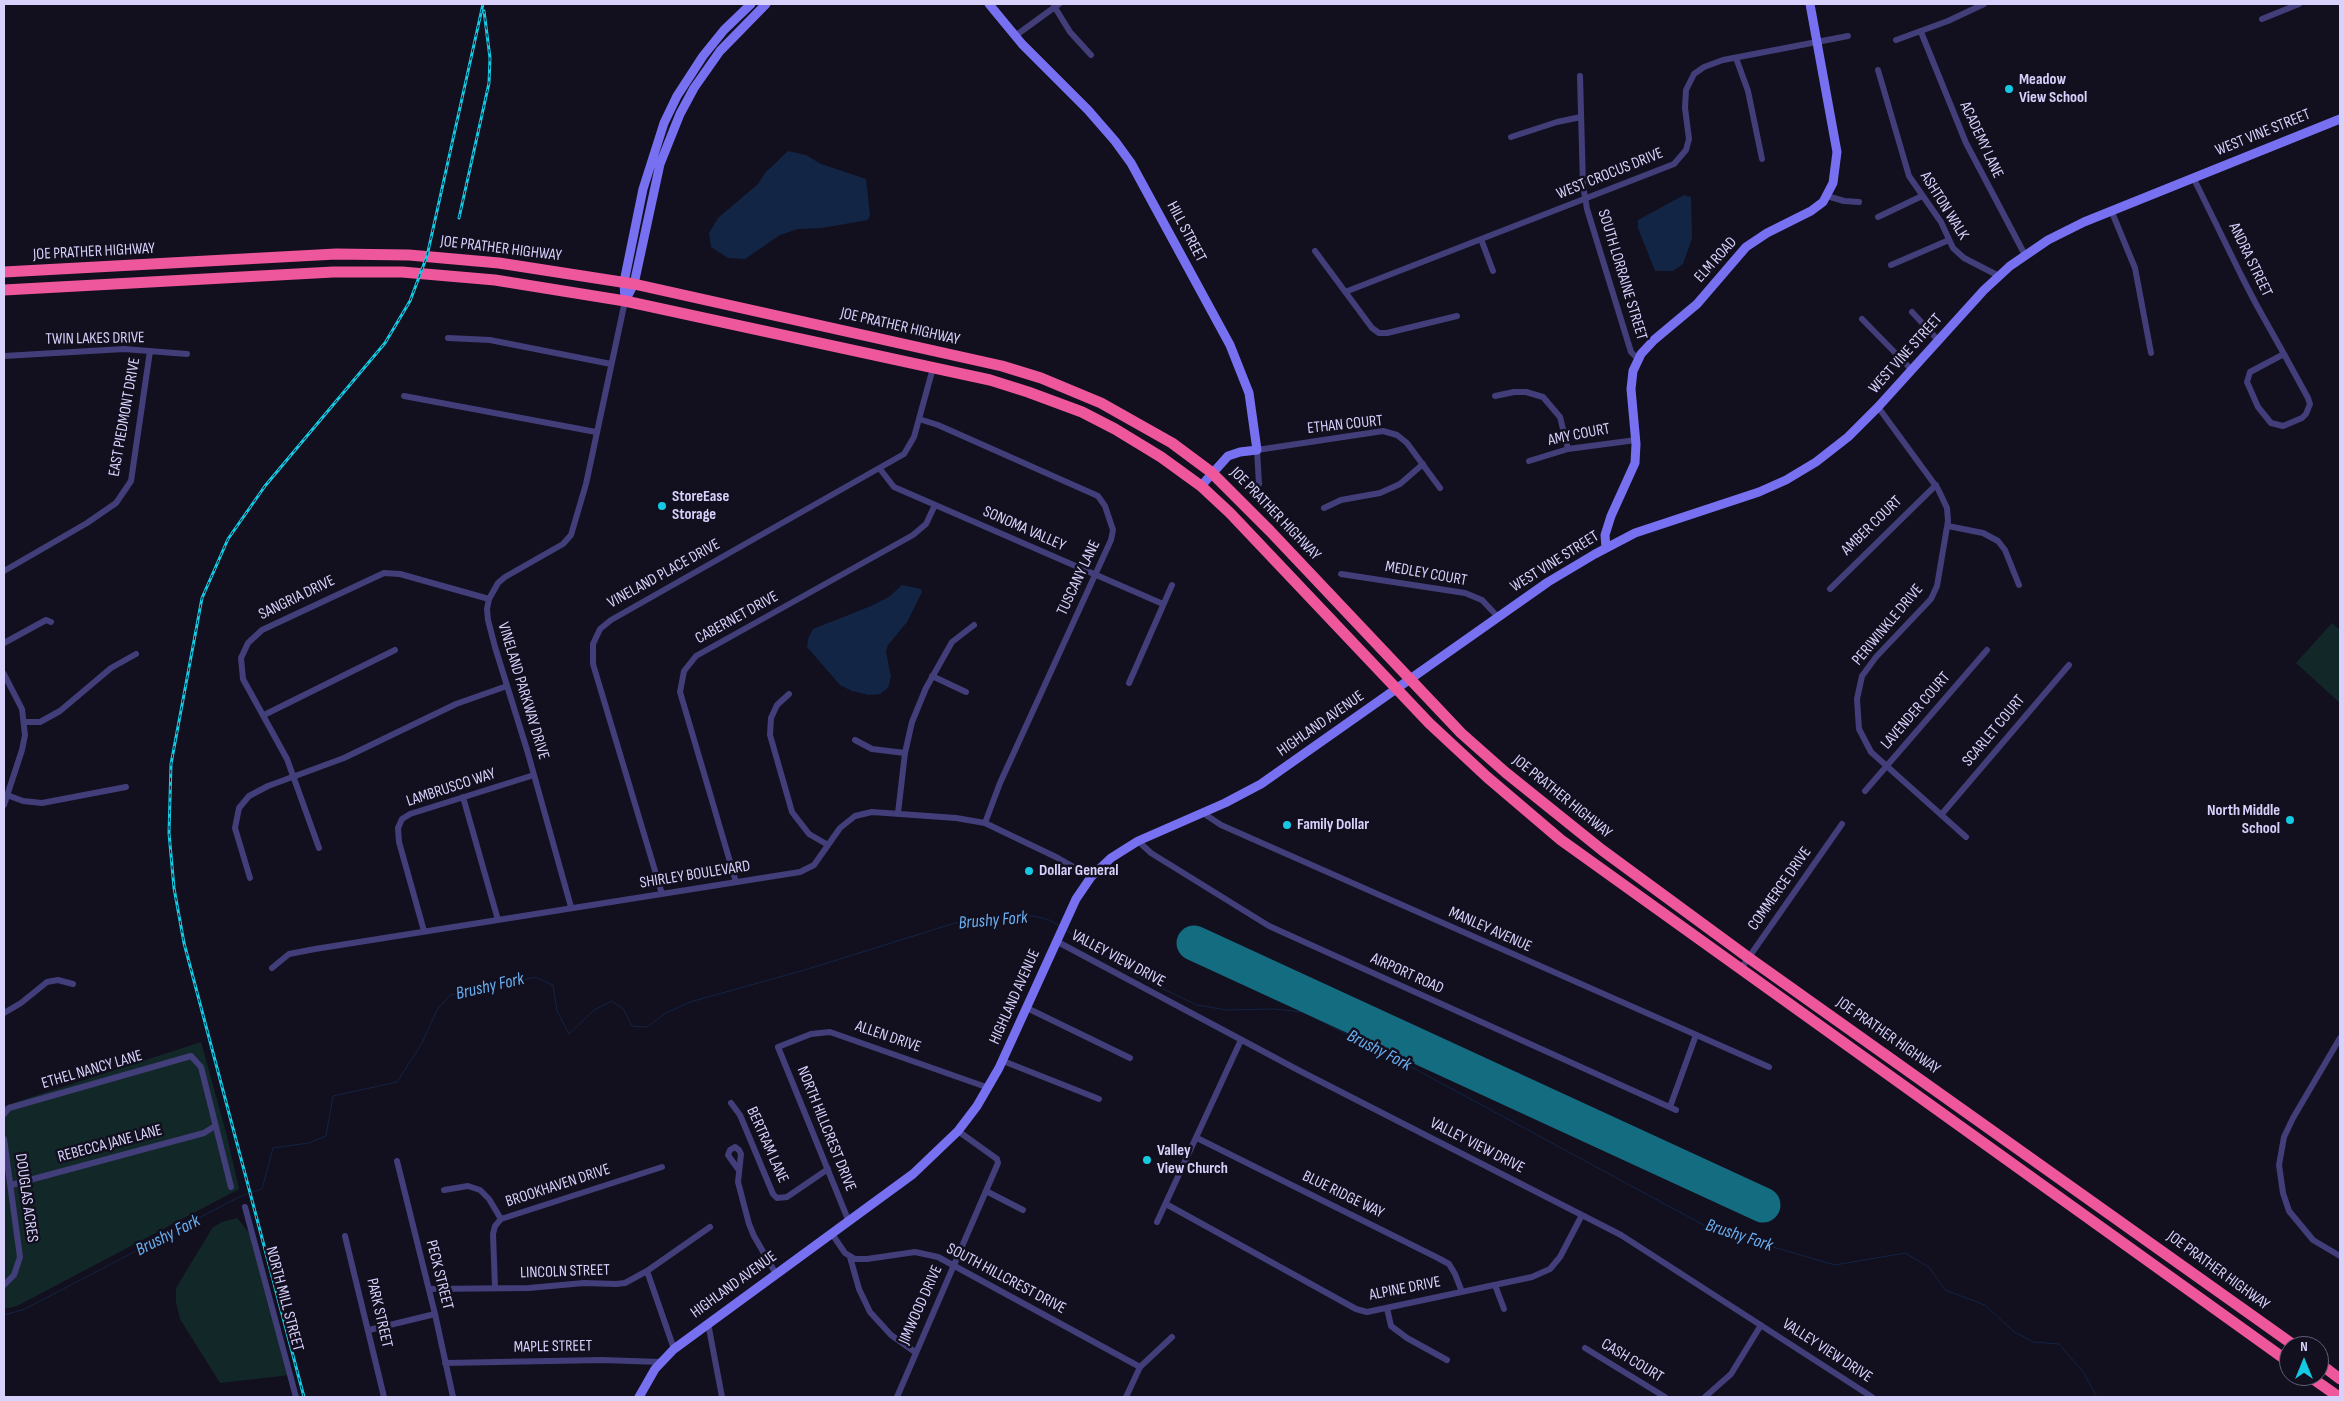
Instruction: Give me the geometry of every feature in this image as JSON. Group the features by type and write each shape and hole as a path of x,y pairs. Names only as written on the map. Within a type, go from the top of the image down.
{"highway":[{"name":"JOE PRATHER HIGHWAY","path":"4,272 288,256 409,255 499,263 629,283 1002,366 1041,378 1101,403 1137,421 1212,472 1461,733 1505,772 1602,850 1749,958 2281,1336"},
{"name":"JOE PRATHER HIGHWAY","path":"4,290 285,273 402,272 529,284 625,301 933,368 1020,389 1082,412 1146,447 1200,486 1251,533 1396,689 1456,749 1539,822 1607,874 1740,970 2279,1355"},
{"path":"2329,1371 2340,1379"},
{"path":"2323,1386 2339,1397"}],"main road":[{"path":"629,283 643,189 664,123 681,89 703,56 724,30 751,4"},
{"path":"625,301 660,164 680,114 694,88 720,51 740,28 766,4"},
{"name":"HILL STREET","path":"989,4 1015,36 1115,141 1138,174 1230,345 1249,393 1257,450"},
{"name":"ELM ROAD","path":"1606,548 1604,536 1635,463 1636,440 1631,389 1633,370 1638,359 1654,340 1697,304 1746,247 1767,232 1804,216 1827,196 1836,175 1837,152 1810,4"},
{"name":"WEST VINE STREET","path":"1498,617 1569,569 1636,533 1740,499 1786,480 1828,453 1878,408 1938,340 1999,276 2025,255 2061,233 2112,210 2340,119"},
{"path":"1200,486 1228,456 1257,450"},
{"name":"HIGHLAND AVENUE","path":"639,1397 648,1379 660,1362 674,1349 913,1174 958,1131 988,1088 1003,1061 1066,919 1078,895 1091,876 1112,858 1138,841 1243,794 1266,780 1498,617"}],"street":[{"path":"1896,40 1921,32 1984,4"},
{"path":"2262,19 2300,4"},
{"path":"1015,36 1056,5 1070,32 1091,55"},
{"name":"ACADEMY LANE","path":"1921,32 1966,143 2025,255"},
{"name":"WEST CROCUS DRIVE","path":"1346,292 1668,168 1679,160 1686,150 1689,139 1685,96 1691,79 1704,66 1848,36"},
{"path":"1736,58 1748,90 1762,159"},
{"name":"ASHTON WALK","path":"1878,70 1908,176 1941,222 1953,248 1964,258 1999,276"},
{"name":"SOUTH LORRAINE STREET","path":"1580,76 1585,199 1631,352 1638,359"},
{"path":"1511,137 1557,122 1581,118"},
{"name":"ANDRA STREET","path":"2193,177 2242,277 2284,354 2310,404 2302,418 2282,426 2271,423 2258,407 2247,382 2250,372 2284,354"},
{"path":"1827,196 1844,201 1858,202"},
{"path":"1878,217 1922,196"},
{"path":"2112,210 2135,268 2151,353"},
{"path":"1481,239 1493,271"},
{"path":"1891,265 1949,240"},
{"path":"1315,251 1372,328 1379,333 1387,333 1456,316"},
{"path":"488,599 498,583 505,577 563,544 571,534 586,484 625,301"},
{"path":"1912,312 1938,340"},
{"path":"1862,319 1912,370"},
{"path":"448,338 490,340 611,364"},
{"name":"TWIN LAKES DRIVE","path":"4,356 124,349 187,354"},
{"name":"EAST PIEDMONT DRIVE","path":"4,571 87,523 116,503 131,481 150,351"},
{"name":"VINELAND PLACE DRIVE","path":"662,894 593,664 593,644 600,629 611,620 904,454 914,437 933,368"},
{"path":"1495,396 1514,392 1526,392 1544,397 1560,417 1568,449"},
{"path":"404,396 596,432"},
{"name":"PERIWINKLE DRIVE","path":"1878,408 1936,485 1947,508 1948,526 1937,586 1931,599 1876,656 1866,669 1860,684 1856,707 1859,729 1867,747 1966,837"},
{"name":"TUSCANY LANE","path":"918,420 938,425 1098,496 1105,506 1113,530 1111,540 1000,783 986,823"},
{"name":"ETHAN COURT","path":"1257,450 1383,431 1397,435 1407,444 1440,488"},
{"name":"AMY COURT","path":"1529,460 1568,449 1636,440"},
{"path":"1257,450 1259,484"},
{"path":"1324,508 1341,500 1380,493 1400,484 1423,464"},
{"name":"SONOMA VALLEY","path":"880,469 894,487 1163,604"},
{"name":"AMBER COURT","path":"1830,589 1936,485"},
{"name":"CABERNET DRIVE","path":"736,882 680,692 684,671 696,656 913,535 926,524 935,505"},
{"path":"1948,526 1983,533 1998,541 2005,550 2019,585"},
{"name":"SANGRIA DRIVE","path":"319,848 287,759 243,678 241,664 248,643 262,630 384,573 400,574 488,599"},
{"name":"MEDLEY COURT","path":"1341,574 1471,595 1489,606 1498,617"},
{"path":"1128,683 1172,585"},
{"name":"VINELAND PARKWAY DRIVE","path":"488,599 488,620 572,907"},
{"path":"4,644 46,620 52,622"},
{"path":"898,813 905,753 912,722 932,676 952,642 974,625"},
{"path":"264,715 395,650"},
{"name":"LAVENDER COURT","path":"1865,791 1987,650"},
{"path":"24,722 40,722 60,711 111,668 136,654"},
{"name":"SCARLET COURT","path":"1941,815 2068,665"},
{"path":"4,674 22,709 24,722 22,750 4,805"},
{"path":"932,676 966,692"},
{"path":"250,878 235,834 235,820 244,800 257,791 344,758 470,698 507,686"},
{"path":"789,694 778,705 771,718 770,735 792,812 809,834 828,845"},
{"path":"855,740 872,748 905,753"},
{"name":"LAMBRUSCO WAY","path":"424,931 399,842 399,823 410,814 534,775"},
{"path":"7,795 23,801 42,803 126,787"},
{"path":"463,797 498,920"},
{"name":"SHIRLEY BOULEVARD","path":"272,968 289,954 572,907 800,872 814,865 840,828 855,816 872,812 956,818 986,823 1091,876"},
{"name":"MANLEY AVENUE","path":"1203,813 1221,826 1339,876 1431,919 1769,1067"},
{"name":"COMMERCE DRIVE","path":"1740,970 1842,824"},
{"name":"AIRPORT ROAD","path":"1138,841 1151,853 1269,926 1673,1108 1696,1036"},
{"name":"VALLEY VIEW DRIVE","path":"1058,938 1241,1040 1582,1215 1640,1247 1872,1397"},
{"path":"4,1013 21,1003 47,982 58,980 73,984"},
{"path":"1027,1008 1130,1058"},
{"name":"ALLEN DRIVE","path":"778,1047 811,1034 830,1032 988,1088"},
{"path":"2340,1038 2293,1118 2284,1137 2279,1165 2282,1193 2289,1211 2313,1240 2340,1256"},
{"path":"1157,1222 1241,1040"},
{"name":"NORTH HILLCREST DRIVE","path":"778,1047 849,1222"},
{"name":"ETHEL NANCY LANE","path":"4,1114 9,1108 191,1056 201,1068 215,1126"},
{"path":"1003,1061 1099,1099"},
{"name":"BERTRAM LANE","path":"731,1104 740,1115 773,1194 777,1198 787,1197 828,1168"},
{"path":"215,1126 231,1187"},
{"name":"REBECCA JANE LANE","path":"11,1186 204,1133 215,1126"},
{"name":"JIMWOOD DRIVE","path":"897,1397 998,1163 997,1159 958,1131"},
{"name":"BLUE RIDGE WAY","path":"1197,1138 1449,1264 1456,1274 1462,1292"},
{"name":"DOUGLAS ACRES","path":"4,1139 20,1257 14,1275 4,1285"},
{"name":"PECK STREET","path":"397,1161 436,1314 453,1397"},
{"name":"BROOKHAVEN DRIVE","path":"494,1287 493,1234 497,1222 501,1219 662,1167"},
{"path":"738,1169 739,1187 752,1232 776,1274"},
{"path":"444,1190 468,1186 480,1190 489,1199 501,1219"},
{"path":"986,1191 1023,1210"},
{"name":"ALPINE DRIVE","path":"1166,1204 1356,1309 1367,1312 1532,1277 1550,1269 1560,1256 1582,1215"},
{"name":"NORTH MILL STREET","path":"245,1207 296,1397"},
{"name":"LINCOLN STREET","path":"429,1288 529,1288 584,1283 616,1284 631,1280 647,1271 710,1227"},
{"path":"832,1234 842,1249 850,1256 859,1288 870,1312 891,1335 915,1352"},
{"name":"PARK STREET","path":"345,1236 384,1397"},
{"name":"SOUTH HILLCREST DRIVE","path":"850,1256 867,1260 923,1252 954,1265 1140,1367"},
{"path":"647,1271 674,1349"},
{"path":"1495,1285 1504,1309"},
{"path":"1387,1308 1391,1326 1407,1338 1447,1360"},
{"path":"369,1330 436,1314"},
{"path":"708,1323 722,1397"},
{"path":"1705,1397 1731,1374 1761,1325"},
{"path":"1126,1397 1140,1367 1172,1337"},
{"name":"CASH COURT","path":"1585,1348 1665,1397"},
{"name":"MAPLE STREET","path":"445,1363 602,1360 660,1362"}],"green space":[{"path":"2332,623 2340,630 2340,703 2296,663"},
{"path":"201,1042 227,1136 239,1189 17,1306 4,1309 4,1106"},
{"path":"237,1218 252,1236 290,1375 220,1383 180,1319 176,1302 176,1288 213,1227 222,1222"}],"water":[{"path":"788,151 806,155 821,164 866,179 870,215 868,220 822,228 798,229 780,235 745,259 728,258 711,247 709,233 718,218 758,184 765,173"},
{"path":"1684,195 1691,197 1692,238 1683,264 1673,271 1655,271 1638,228 1638,220"},
{"path":"902,585 921,589 922,592 907,622 888,645 886,652 891,677 888,688 880,694 869,695 852,691 840,685 807,647 808,639 813,629 871,606 889,597"}],"waterway":[{"name":"Brushy Fork","path":"4,1315 25,1309 239,1197 262,1189 273,1148 309,1143 326,1136 333,1096 397,1082 422,1043 437,1010 450,995 488,989 535,977 553,985 557,1011 569,1034 594,1010 612,1001 624,1010 632,1026 647,1027 666,1013 690,1002 808,969 955,923 1003,916 1034,916 1049,920 1060,926"},
{"name":"Brushy Fork","path":"1066,930 1138,977 1197,1005 1227,1010 1274,1009 1303,1012 1391,1056 1711,1229 1835,1265 1905,1253 1929,1267 1945,1290 1985,1305 2013,1331 2033,1342 2059,1344 2084,1373 2097,1397"}],"runway":[{"path":"1194,943 1763,1205"}],"railway":[{"path":"304,1397 184,943 174,888 169,833 171,764 202,598 228,539 265,486 385,343 410,301 427,256 483,4"},
{"path":"459,218 489,83 490,58 484,11"}],"place":[{"name":"Meadow View School","path":"2009,89"},
{"name":"StoreEase Storage","path":"662,506"},
{"name":"North Middle School","path":"2290,820"},
{"name":"Family Dollar","path":"1287,825"},
{"name":"Dollar General","path":"1029,871"},
{"name":"Valley View Church","path":"1147,1160"}]}
